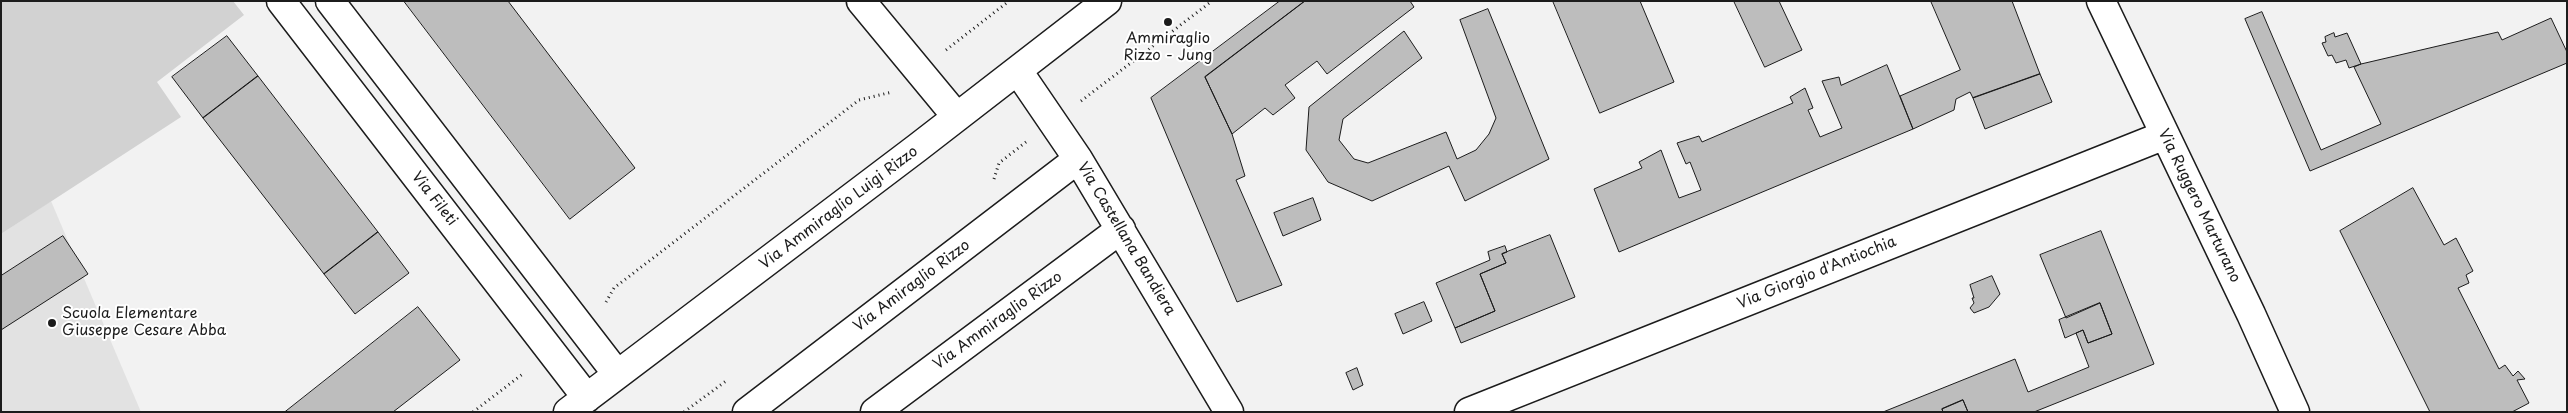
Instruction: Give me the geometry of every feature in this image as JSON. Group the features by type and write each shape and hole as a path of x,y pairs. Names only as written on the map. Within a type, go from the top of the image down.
{"street":[{"name":"Via Fileti","path":"281,1 552,352 577,405"},
{"path":"330,1 617,374"},
{"path":"861,1 957,117"},
{"name":"Via Ammiraglio Luigi Rizzo","path":"577,405 1018,71 1107,1"},
{"name":"Via Ruggero Marturano","path":"2101,1 2295,412"},
{"name":"Via Castellana Bandiera","path":"1018,71 1078,159 1229,412"},
{"name":"Via Giorgio d'Antiochia","path":"1469,412 2165,135"},
{"name":"Via Amiraglio Rizzo","path":"747,412 1078,159"},
{"name":"Via Ammiraglio Rizzo","path":"874,412 1121,229"}],"path":[{"path":"582,327 597,315 614,288 860,100 889,93 1009,1"},
{"path":"992,186 999,163 1212,1"},
{"path":"473,412 552,352"},
{"path":"684,412 730,378"}],"shaded area":[{"path":"1,1 233,1 244,15 157,82 181,117 1,234"},
{"name":"Scuola Elementare Giuseppe Cesare Abba","path":"51,201 141,412 1,412 1,234"}],"building":[{"path":"404,1 508,1 635,168 570,219"},
{"path":"1280,1 1305,1 1205,77 1232,134 1245,176 1236,180 1282,285 1237,302 1151,98"},
{"path":"1305,1 1410,1 1414,7 1327,74 1317,61 1285,85 1295,98 1273,115 1265,108 1232,134 1205,77"},
{"path":"1553,1 1640,1 1674,82 1600,113"},
{"path":"1734,1 1779,1 1802,50 1765,67"},
{"path":"1931,1 2012,1 2040,74 1973,98 1970,92 1956,99 1954,110 1913,129 1900,96 1960,70"},
{"path":"1488,9 1549,159 1465,201 1449,166 1372,201 1328,182 1306,150 1309,107 1404,31 1422,58 1343,119 1339,140 1354,159 1368,163 1446,132 1457,159 1476,150 1489,134 1496,118 1460,20"},
{"path":"2262,12 2321,150 2381,124 2354,67 2361,64 2498,32 2502,40 2551,18 2567,52 2567,63 2310,171 2245,19"},
{"path":"2334,33 2335,37 2347,33 2361,64 2349,68 2346,60 2336,63 2332,55 2328,56 2322,43 2326,42 2325,37"},
{"path":"227,36 258,76 203,118 172,77"},
{"path":"1887,65 1913,129 1619,252 1594,189 1642,168 1639,162 1661,150 1679,198 1701,190 1690,162 1686,164 1677,143 1699,136 1702,142 1793,103 1790,97 1805,88 1813,108 1808,110 1820,137 1842,128 1822,81 1839,77 1841,85"},
{"path":"2040,74 2052,102 1985,129 1973,98"},
{"path":"258,76 378,232 324,274 203,118"},
{"path":"2413,188 2444,245 2456,238 2473,271 2466,275 2469,283 2458,288 2499,369 2505,365 2513,376 2518,371 2525,379 2517,380 2529,403 2512,412 2430,412 2340,231"},
{"path":"1313,198 1321,220 1283,236 1274,213"},
{"path":"2101,231 2154,364 2034,412 1968,412 1963,400 1942,409 1943,412 1883,412 2015,359 2028,392 2089,367 2076,333 2083,330 2088,343 2112,334 2100,303 2066,318 2040,255"},
{"path":"378,232 409,273 355,314 324,274"},
{"path":"1550,235 1575,297 1461,343 1455,328 1495,311 1480,274 1506,263 1502,254"},
{"path":"63,236 88,274 1,330 1,276"},
{"path":"1505,246 1507,252 1502,254 1506,263 1480,274 1495,311 1455,328 1436,283 1490,260 1488,252"},
{"path":"1992,276 2000,294 1989,307 1974,313 1970,308 1974,303 1972,298 1974,298 1970,285"},
{"path":"1424,302 1432,321 1403,334 1395,314"},
{"path":"2100,303 2112,334 2088,343 2083,330 2065,338 2059,320"},
{"path":"418,307 460,360 393,412 285,412"},
{"path":"1357,368 1363,385 1353,390 1346,373"},
{"path":"1963,400 1968,412 1943,412 1942,409"}],"place":[{"name":"Ammiraglio Rizzo - Jung","path":"1168,22"},
{"name":"Scuola Elementare Giuseppe Cesare Abba","path":"52,323"}]}
